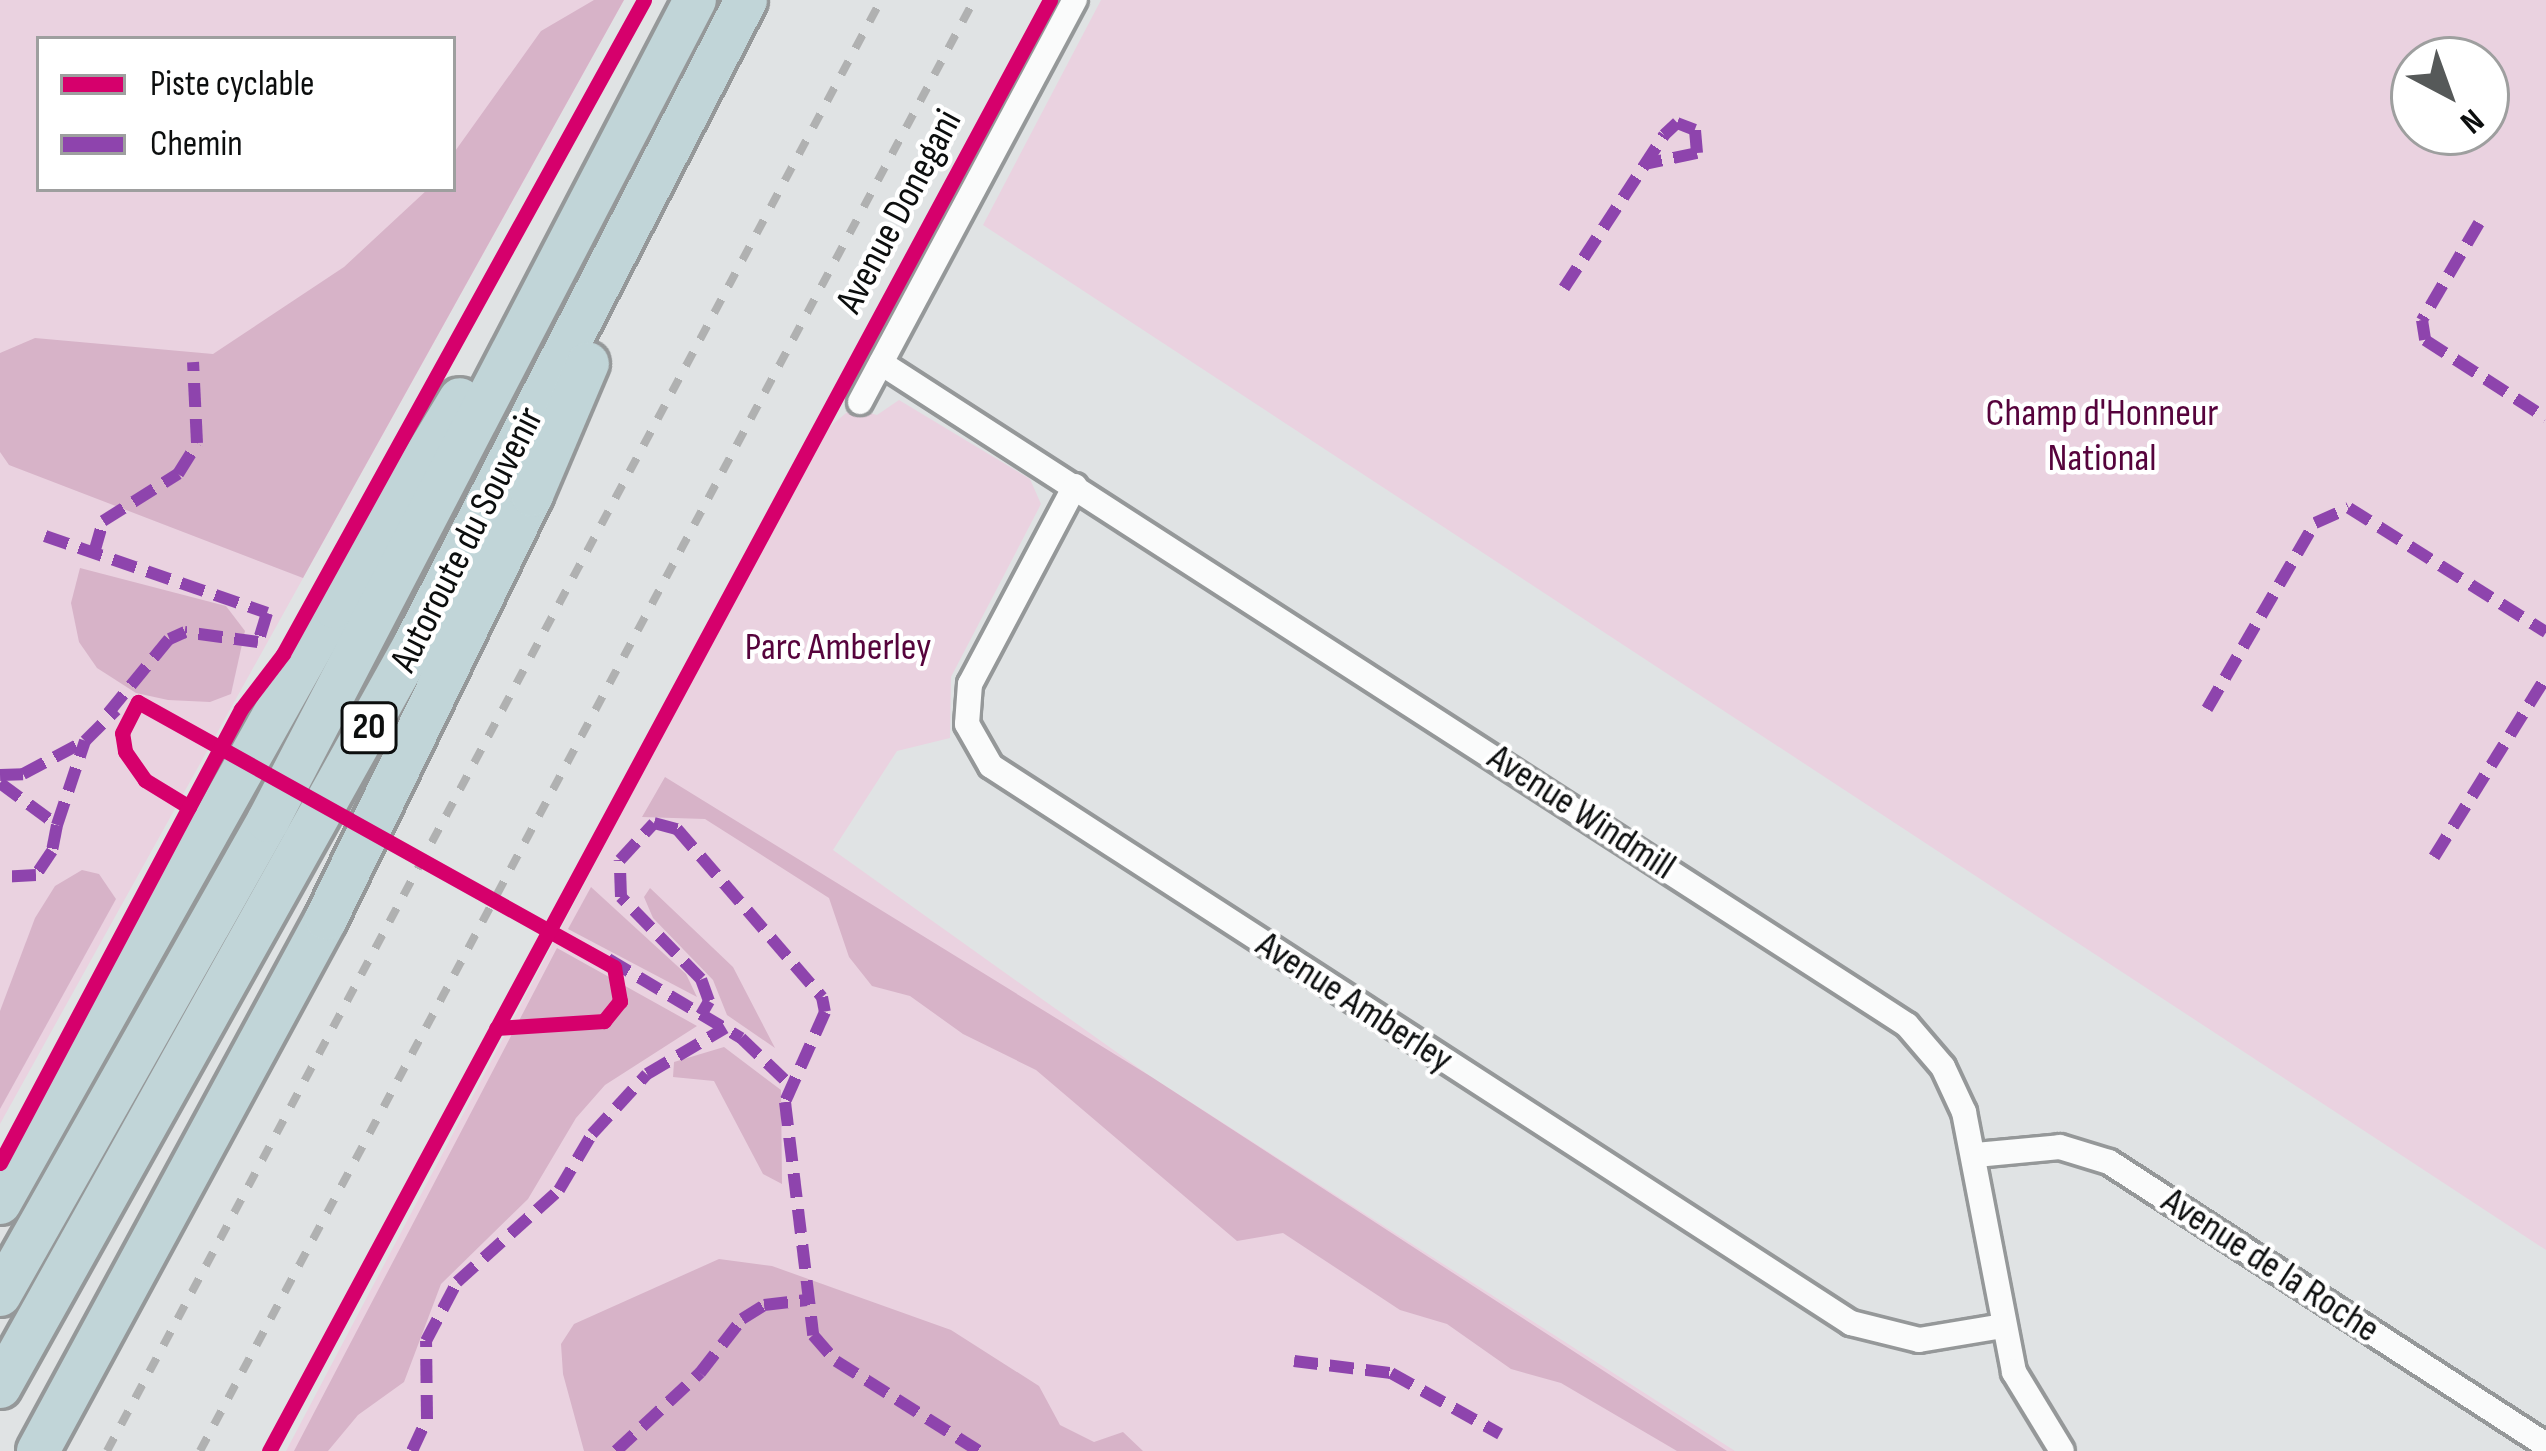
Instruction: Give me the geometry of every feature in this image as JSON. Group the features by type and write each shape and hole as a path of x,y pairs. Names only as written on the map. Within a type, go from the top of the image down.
{"highway":[{"name":"Autoroute du Souvenir","path":"0,1294 256,842 695,0"},
{"name":"Autoroute du Souvenir","path":"0,1387 283,890 746,0"},
{"path":"38,1451 286,997 522,516 717,58"},
{"path":"0,1203 334,607 651,86"}],"street":[{"name":"Avenue Donegani","path":"860,402 1075,0"},
{"name":"Avenue Windmill","path":"881,363 1892,1014 1943,1066 1976,1156 2003,1326 2021,1390 2062,1451"},
{"name":"Avenue Amberley","path":"1076,486 970,684 967,724 992,766 1850,1323 1919,1340 2003,1326"},
{"name":"Avenue de la Roche","path":"1976,1156 2060,1147 2109,1162 2546,1444"}],"green space":[{"path":"0,0 624,0 0,1124"},
{"name":"Champ d'Honneur National","path":"1101,0 2546,0 2546,1250 983,225"},
{"name":"Parc Amberley","path":"899,400 1030,479 1041,504 951,677 950,738 897,751 833,850 1150,1076 1735,1451 286,1451 821,434 852,408 877,415"}],"shaded area":[{"path":"594,0 624,0 303,578 9,465 0,452 0,353 35,338 213,354 344,267 425,192 456,192 456,150 541,31"},
{"path":"80,568 226,606 245,631 231,694 210,702 168,700 136,693 97,668 79,642 71,603"},
{"path":"665,777 1150,1076 1727,1451 1677,1451 1561,1383 1511,1369 1447,1324 1400,1310 1283,1233 1237,1241 1036,1070 963,1034 910,996 872,986 849,957 829,898 705,819 642,817"},
{"path":"82,870 99,874 116,899 0,1109 0,1011 35,918 55,886"},
{"path":"591,887 686,974 697,997 568,929"},
{"path":"650,888 733,967 775,1048 727,1015 713,980 653,918 644,897"},
{"path":"557,948 697,1026 605,1085 576,1118 528,1199 441,1284 404,1382 358,1415 328,1451 294,1451"},
{"path":"724,1047 781,1090 782,1184 763,1174 714,1081 673,1077 674,1062"},
{"path":"719,1259 772,1266 951,1330 1039,1386 1060,1425 1094,1442 1123,1432 1143,1451 584,1451 563,1374 561,1344 574,1324"}],"railway":[{"path":"107,1451 881,0"},
{"path":"200,1451 974,0"}],"marked path":[{"path":"1564,288 1664,135 1677,123 1695,130 1697,153 1645,164"},
{"path":"2479,223 2422,320 2425,340 2546,418"},
{"path":"94,553 103,521 178,474 197,443 193,362"},
{"path":"2207,709 2315,523 2349,508 2546,632"},
{"path":"45,536 267,613 258,642 185,632 169,639 105,717"},
{"path":"2434,857 2546,677"},
{"path":"0,775 23,774 85,741 116,710"},
{"path":"57,825 85,741"},
{"path":"0,783 57,825 52,851 36,875 0,877"},
{"path":"701,1015 709,1001 701,979 621,897 620,860 654,823 677,829 822,997 825,1012 785,1102 813,1335 836,1361 979,1451"},
{"path":"608,959 741,1038 791,1086"},
{"path":"412,1451 427,1419 426,1341 457,1282 559,1190 592,1134 647,1074 725,1028"},
{"path":"616,1451 700,1373 742,1319 764,1305 807,1300"},
{"path":"1294,1361 1391,1373 1500,1434"}],"cycle path":[{"path":"0,1163 241,709 283,654 644,0"},
{"path":"269,1451 1050,0"},
{"path":"189,807 145,780 125,751 122,733 138,702 614,967 620,1001 604,1021 496,1028"}]}
